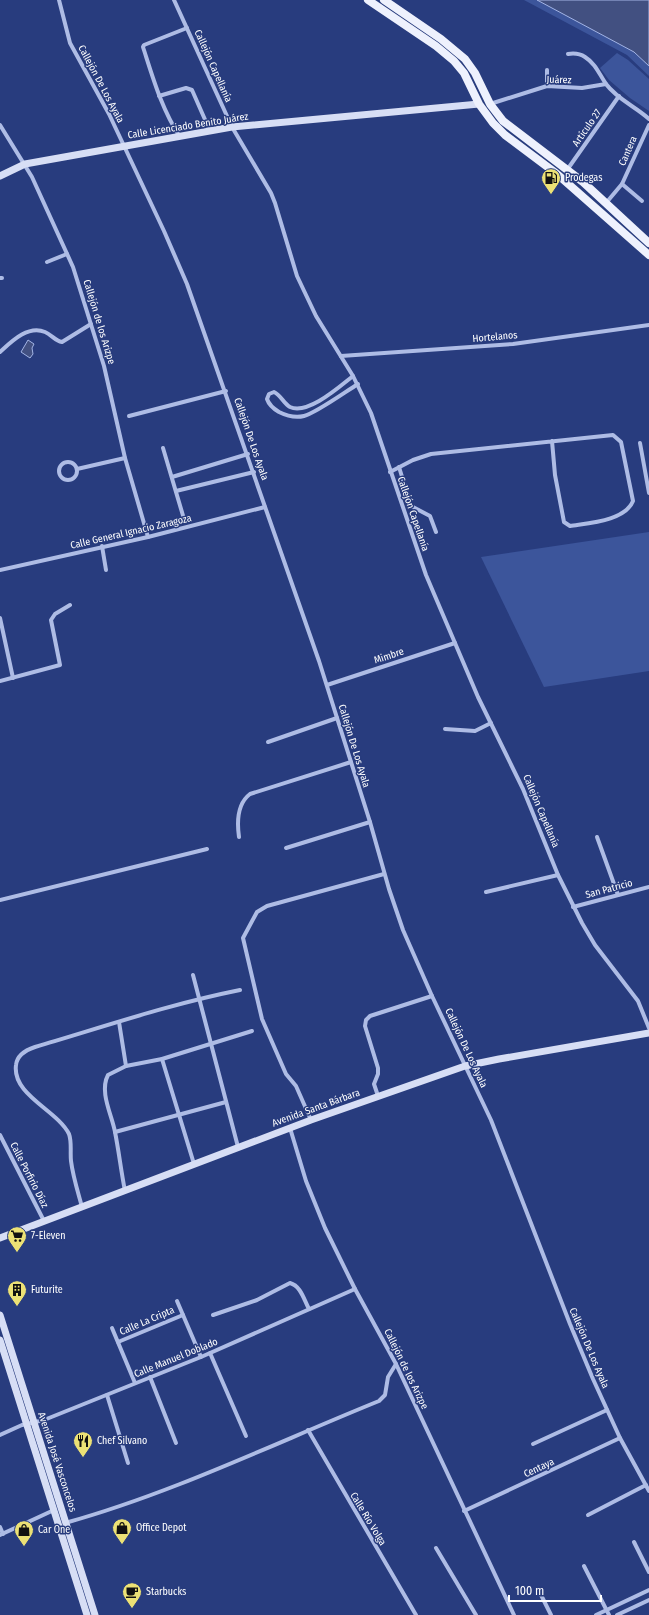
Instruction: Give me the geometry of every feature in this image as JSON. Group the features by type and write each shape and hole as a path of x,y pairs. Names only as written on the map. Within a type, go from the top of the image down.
{"main road":[{"path":"384,0 441,38 465,59 475,73 490,104 503,121 567,170 606,203 649,243"},
{"path":"371,2 454,61 464,73 479,104 493,123 505,135 563,178 649,255"}],"street":[{"name":"Callejón De Los Ayala","path":"59,0 70,43 109,114 187,284 248,454 327,685 370,822 384,874 403,930 498,1137 570,1324 607,1410 620,1438 649,1491"},
{"name":"Callejón Capellanía","path":"174,0 232,127 271,193 297,276 316,316 354,376 371,413 426,576 491,723 523,789 558,875 573,907 595,945 638,1001 649,1028"},
{"path":"364,0 371,2"},
{"path":"180,138 159,96 143,47 144,45 187,28"},
{"path":"568,54 576,53 589,60 596,67 606,84 649,119"},
{"path":"547,70 547,86"},
{"name":"Juárez","path":"490,104 547,86 582,88 606,84"},
{"path":"159,96 186,88 192,90 210,132"},
{"name":"Artículo 27","path":"567,170 619,96"},
{"name":"Calle Licenciado Benito Juárez","path":"0,176 25,164 180,138 232,127 479,104"},
{"name":"Callejón de los Arizpe","path":"0,125 25,164 53,220 81,290 104,366 125,458 148,537"},
{"name":"Cantera","path":"606,203 622,184 649,125"},
{"path":"622,184 642,201"},
{"path":"47,262 67,254"},
{"path":"0,352 16,338 26,333 38,330 62,342 92,324"},
{"name":"Hortelanos","path":"341,356 513,344 649,325"},
{"path":"354,376 315,403 301,409 286,405 278,394 274,392 269,394 267,399 268,403 281,413 297,417 308,415 358,384"},
{"path":"334,390 338,396"},
{"path":"129,416 226,391"},
{"path":"390,472 413,460 431,454 552,441 613,435 621,442 633,501 628,509 612,519 570,526 567,525 564,522 557,483 552,441"},
{"path":"640,443 648,472 649,493"},
{"path":"163,448 184,518"},
{"path":"172,477 248,454"},
{"path":"77,469 125,458"},
{"path":"66,463 71,463 77,469 75,477 70,480 64,479 60,474 60,468 66,463"},
{"path":"399,467 411,506 430,516 436,532"},
{"path":"176,491 254,472"},
{"name":"Calle General Ignacio Zaragoza","path":"0,570 102,546 148,537 266,507"},
{"path":"102,546 106,570"},
{"path":"0,681 60,665 51,620 55,614 70,605"},
{"path":"0,618 13,678"},
{"name":"Mimbre","path":"327,685 456,643"},
{"path":"268,742 337,718"},
{"path":"445,729 475,731 491,723"},
{"path":"239,838 237,826 239,814 250,794 351,762"},
{"path":"286,848 370,822"},
{"path":"597,837 618,895"},
{"path":"0,900 207,849"},
{"path":"311,1120 296,1086 286,1074 262,1019 242,938 257,912 267,906 384,874"},
{"path":"486,892 558,875"},
{"name":"San Patricio","path":"573,907 649,887"},
{"path":"193,975 238,1147"},
{"path":"82,1206 71,1162 68,1134 19,1084 16,1077 17,1061 26,1050 35,1047 200,999 240,990"},
{"path":"378,1096 374,1084 378,1074 378,1068 365,1026 366,1020 370,1016 432,996"},
{"path":"119,1022 126,1066"},
{"path":"125,1191 115,1132 109,1111 106,1082 108,1075 111,1072 126,1066 162,1059 252,1031"},
{"name":"Avenida Santa Bárbara","path":"0,1238 238,1147 465,1066 649,1033"},
{"path":"162,1059 194,1164"},
{"path":"115,1132 226,1102"},
{"name":"Callejón de los Arizpe","path":"290,1128 313,1200 355,1289 396,1364 514,1615"},
{"name":"Calle Porfirio Díaz","path":"0,1135 44,1222"},
{"path":"0,1147 5,1144"},
{"path":"213,1315 257,1300 290,1283 294,1284 299,1289 309,1309"},
{"name":"Calle Manuel Doblado","path":"0,1435 44,1420 201,1357 355,1289"},
{"path":"177,1301 201,1357"},
{"name":"Avenida José Vasconcelos","path":"0,1315 2,1338 30,1424 66,1523 95,1615"},
{"name":"Calle La Cripta","path":"118,1342 183,1315"},
{"path":"112,1328 135,1383"},
{"path":"210,1353 246,1436"},
{"path":"58,1526 93,1516 159,1493 382,1399 386,1392 388,1377 396,1364"},
{"path":"150,1377 176,1443"},
{"path":"107,1395 128,1463"},
{"path":"533,1444 607,1410"},
{"name":"Avenida José Vasconcelos","path":"30,1424 53,1511 87,1615"},
{"name":"Calle Río Volga","path":"308,1430 416,1615"},
{"name":"Centaya","path":"464,1511 620,1438"},
{"path":"588,1515 646,1485"},
{"path":"0,1527 2,1534 53,1511 60,1506"},
{"path":"634,1542 649,1572"},
{"path":"436,1548 476,1615"},
{"path":"584,1566 609,1615"},
{"path":"538,1589 551,1615"},
{"path":"596,1615 649,1590"},
{"path":"617,1615 649,1600"}],"shaded area":[{"path":"524,0 649,0 649,76 627,55"},
{"path":"537,0 649,0 649,66 634,52"},
{"path":"617,53 628,60 649,79 649,111 630,98 609,80 600,68"},
{"path":"28,340 34,344 32,348 33,354 30,358 21,352"},
{"path":"649,532 649,671 544,687 481,557"}],"place":[{"name":"Prodegas","path":"551,195"},
{"name":"7-Eleven","path":"17,1253"},
{"name":"Futurite","path":"17,1307"},
{"name":"Chef Silvano","path":"83,1458"},
{"name":"Office Depot","path":"122,1545"},
{"name":"Car One","path":"24,1547"},
{"name":"Starbucks","path":"132,1609"}]}
